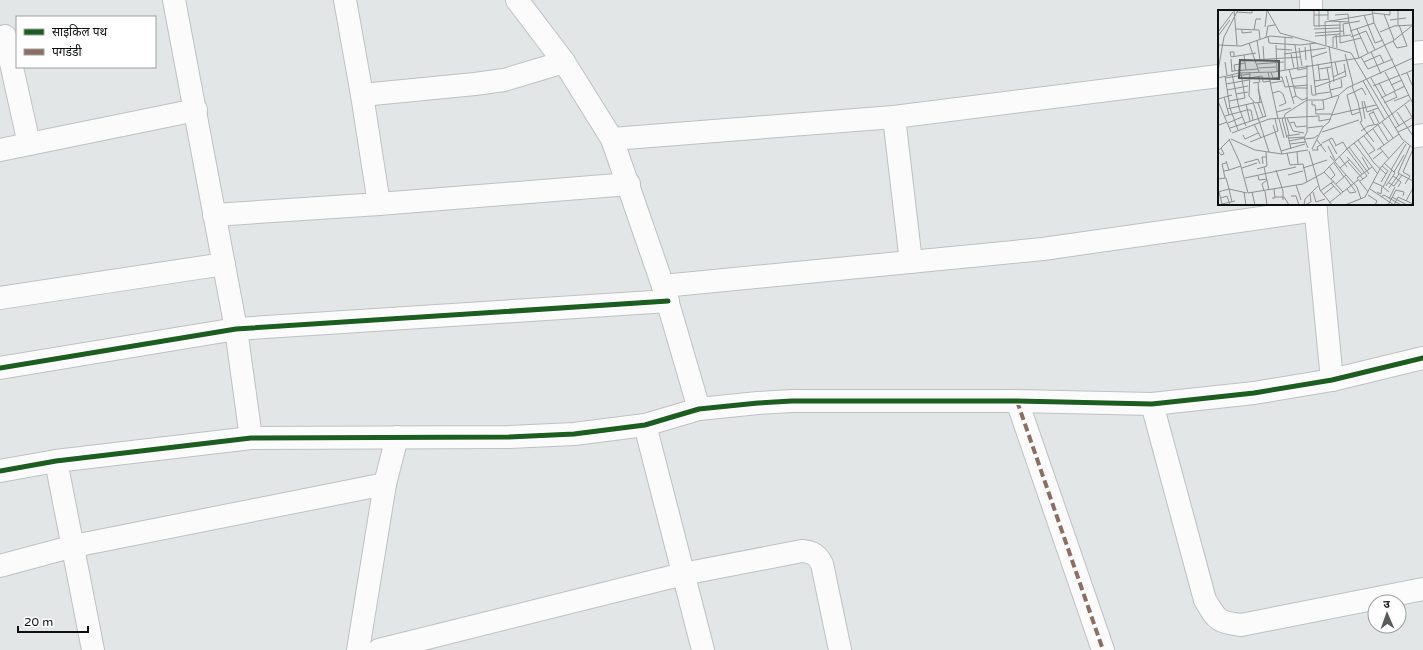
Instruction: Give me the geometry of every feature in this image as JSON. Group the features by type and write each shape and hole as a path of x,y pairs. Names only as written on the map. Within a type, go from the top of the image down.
{"street":[{"path":"174,0 196,110 236,329 251,438"},
{"path":"346,0 379,204"},
{"path":"517,0 564,62 612,139 629,184 666,294 699,409"},
{"path":"5,36 29,144"},
{"path":"1413,54 1423,52"},
{"path":"362,95 497,81 564,62"},
{"path":"612,139 894,117 1218,76"},
{"path":"0,150 196,110"},
{"path":"894,117 911,262"},
{"path":"1413,137 1423,135"},
{"path":"214,215 379,204 629,184"},
{"path":"0,368 236,329 666,294 911,262 1043,249 1316,207 1332,380"},
{"path":"0,298 224,264"},
{"path":"0,471 56,461 251,438 508,438 574,434 645,425 699,409 750,403 1017,401 1152,404 1240,395 1332,380 1423,358"},
{"path":"1017,401 1103,650"},
{"path":"1152,404 1205,600 1214,616 1224,623 1240,625 1423,589"},
{"path":"645,425 703,650"},
{"path":"358,650 385,484 397,438"},
{"path":"56,461 74,546 93,650"},
{"path":"0,566 74,546 385,484"},
{"path":"379,650 683,574 802,551 812,552 818,557 822,564 840,650"}],"marked path":[{"path":"1017,401 1103,650"}],"cycle path":[{"path":"0,368 236,329 668,301"},
{"path":"0,471 56,461 251,438 509,437 574,434 645,425 699,409 792,401 1017,401 1152,404 1254,393 1332,380 1423,358"}]}
